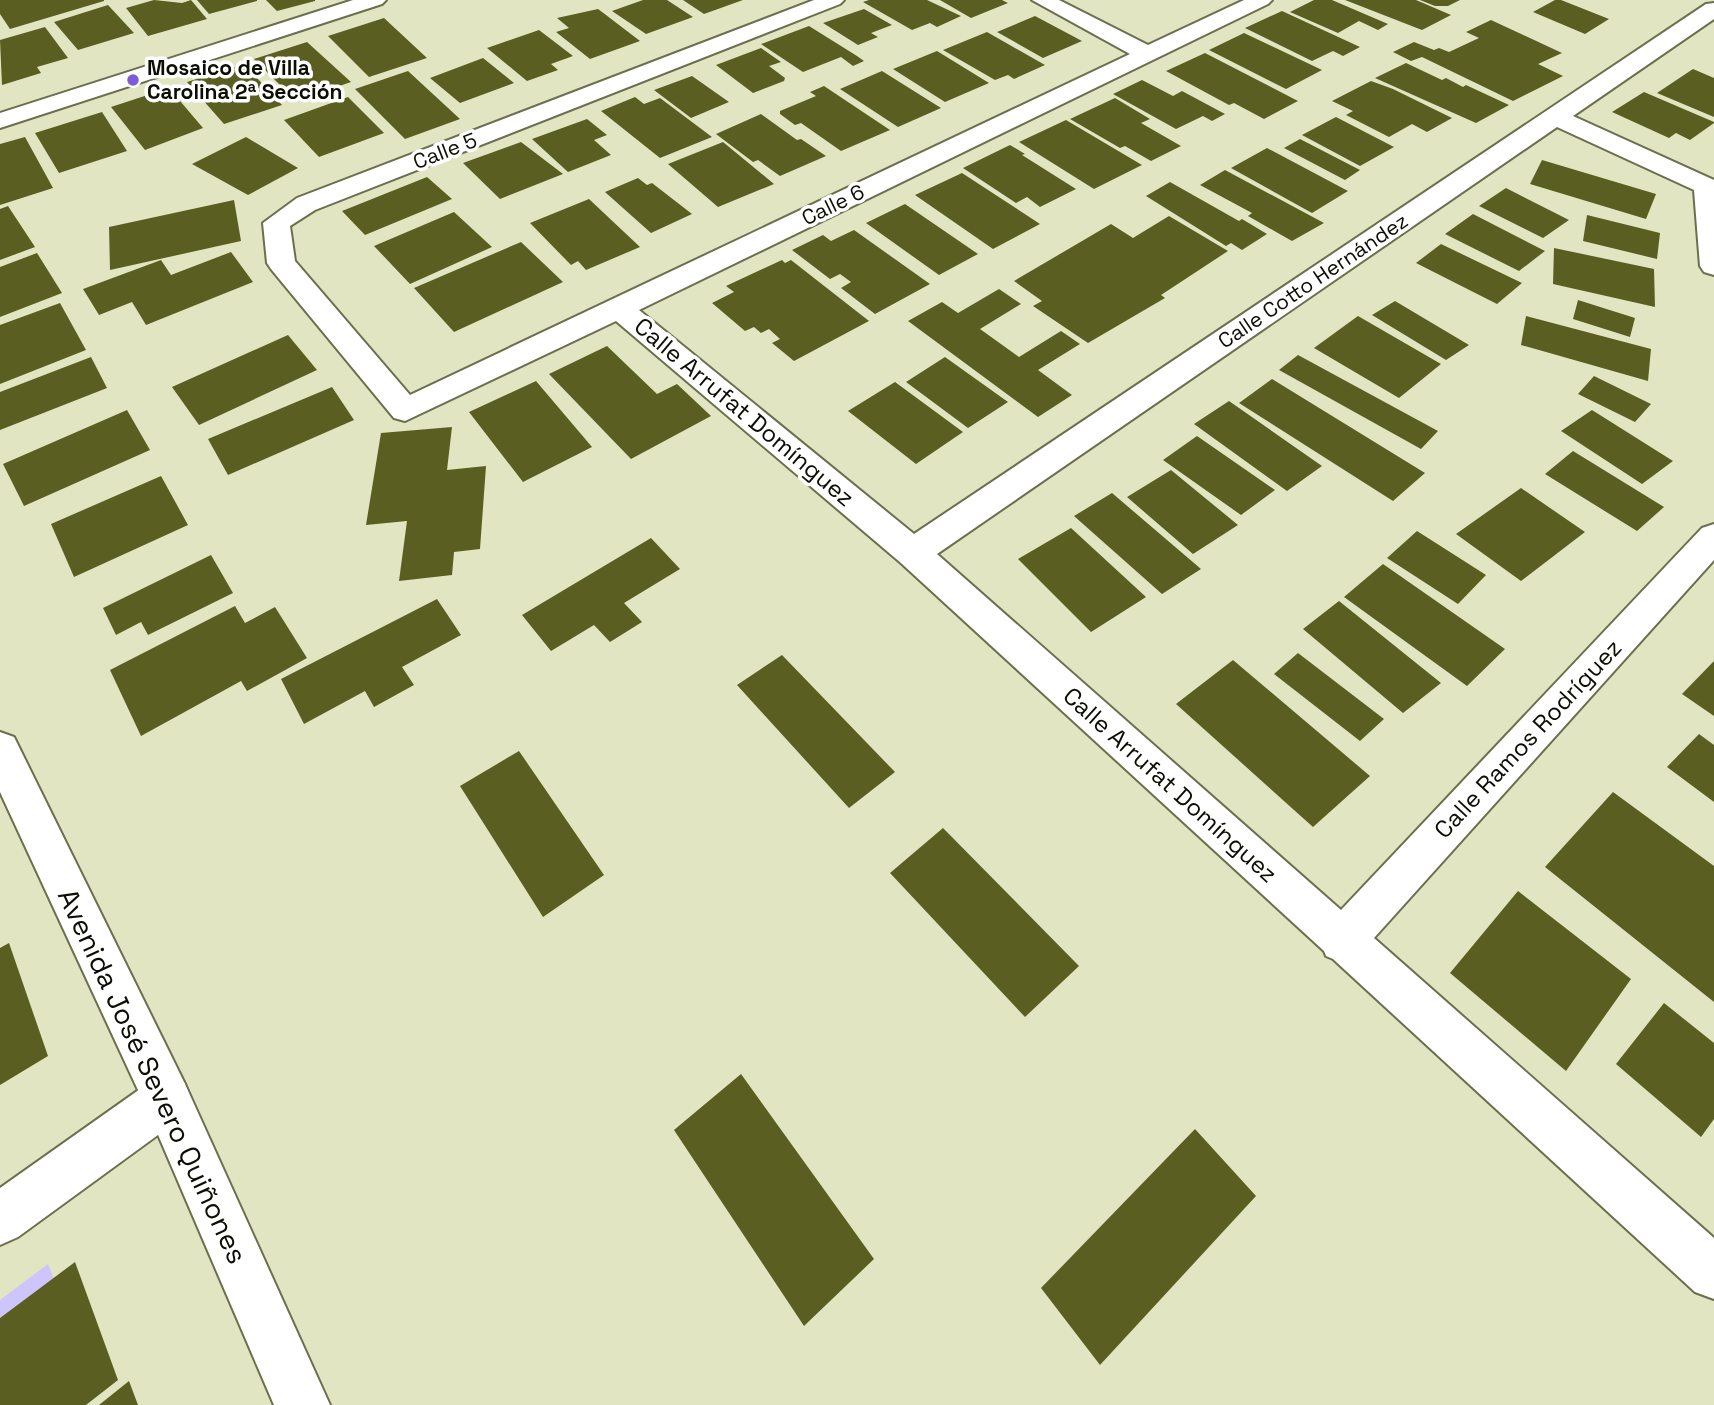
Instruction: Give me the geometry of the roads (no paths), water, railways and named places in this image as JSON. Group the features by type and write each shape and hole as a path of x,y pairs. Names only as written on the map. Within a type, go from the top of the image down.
{"street":[{"path":"0,121 375,0"},
{"name":"Calle 5","path":"405,410 281,263 276,223 306,204 833,0"},
{"path":"1043,0 1148,54"},
{"name":"Calle 6","path":"405,410 1261,0"},
{"name":"Calle Cotto Hernández","path":"913,553 1714,9"},
{"path":"1555,117 1707,187 1714,266"},
{"name":"Calle Arrufat Domínguez","path":"618,307 913,553 1714,1273"},
{"name":"Calle Ramos Rodríguez","path":"1342,941 1714,537"},
{"name":"Avenida José Severo Quiñones","path":"0,749 167,1099 302,1405"},
{"path":"0,1219 167,1099"}],"place":[{"name":"Mosaico de Villa Carolina 2ª Sección","path":"133,80"}]}
